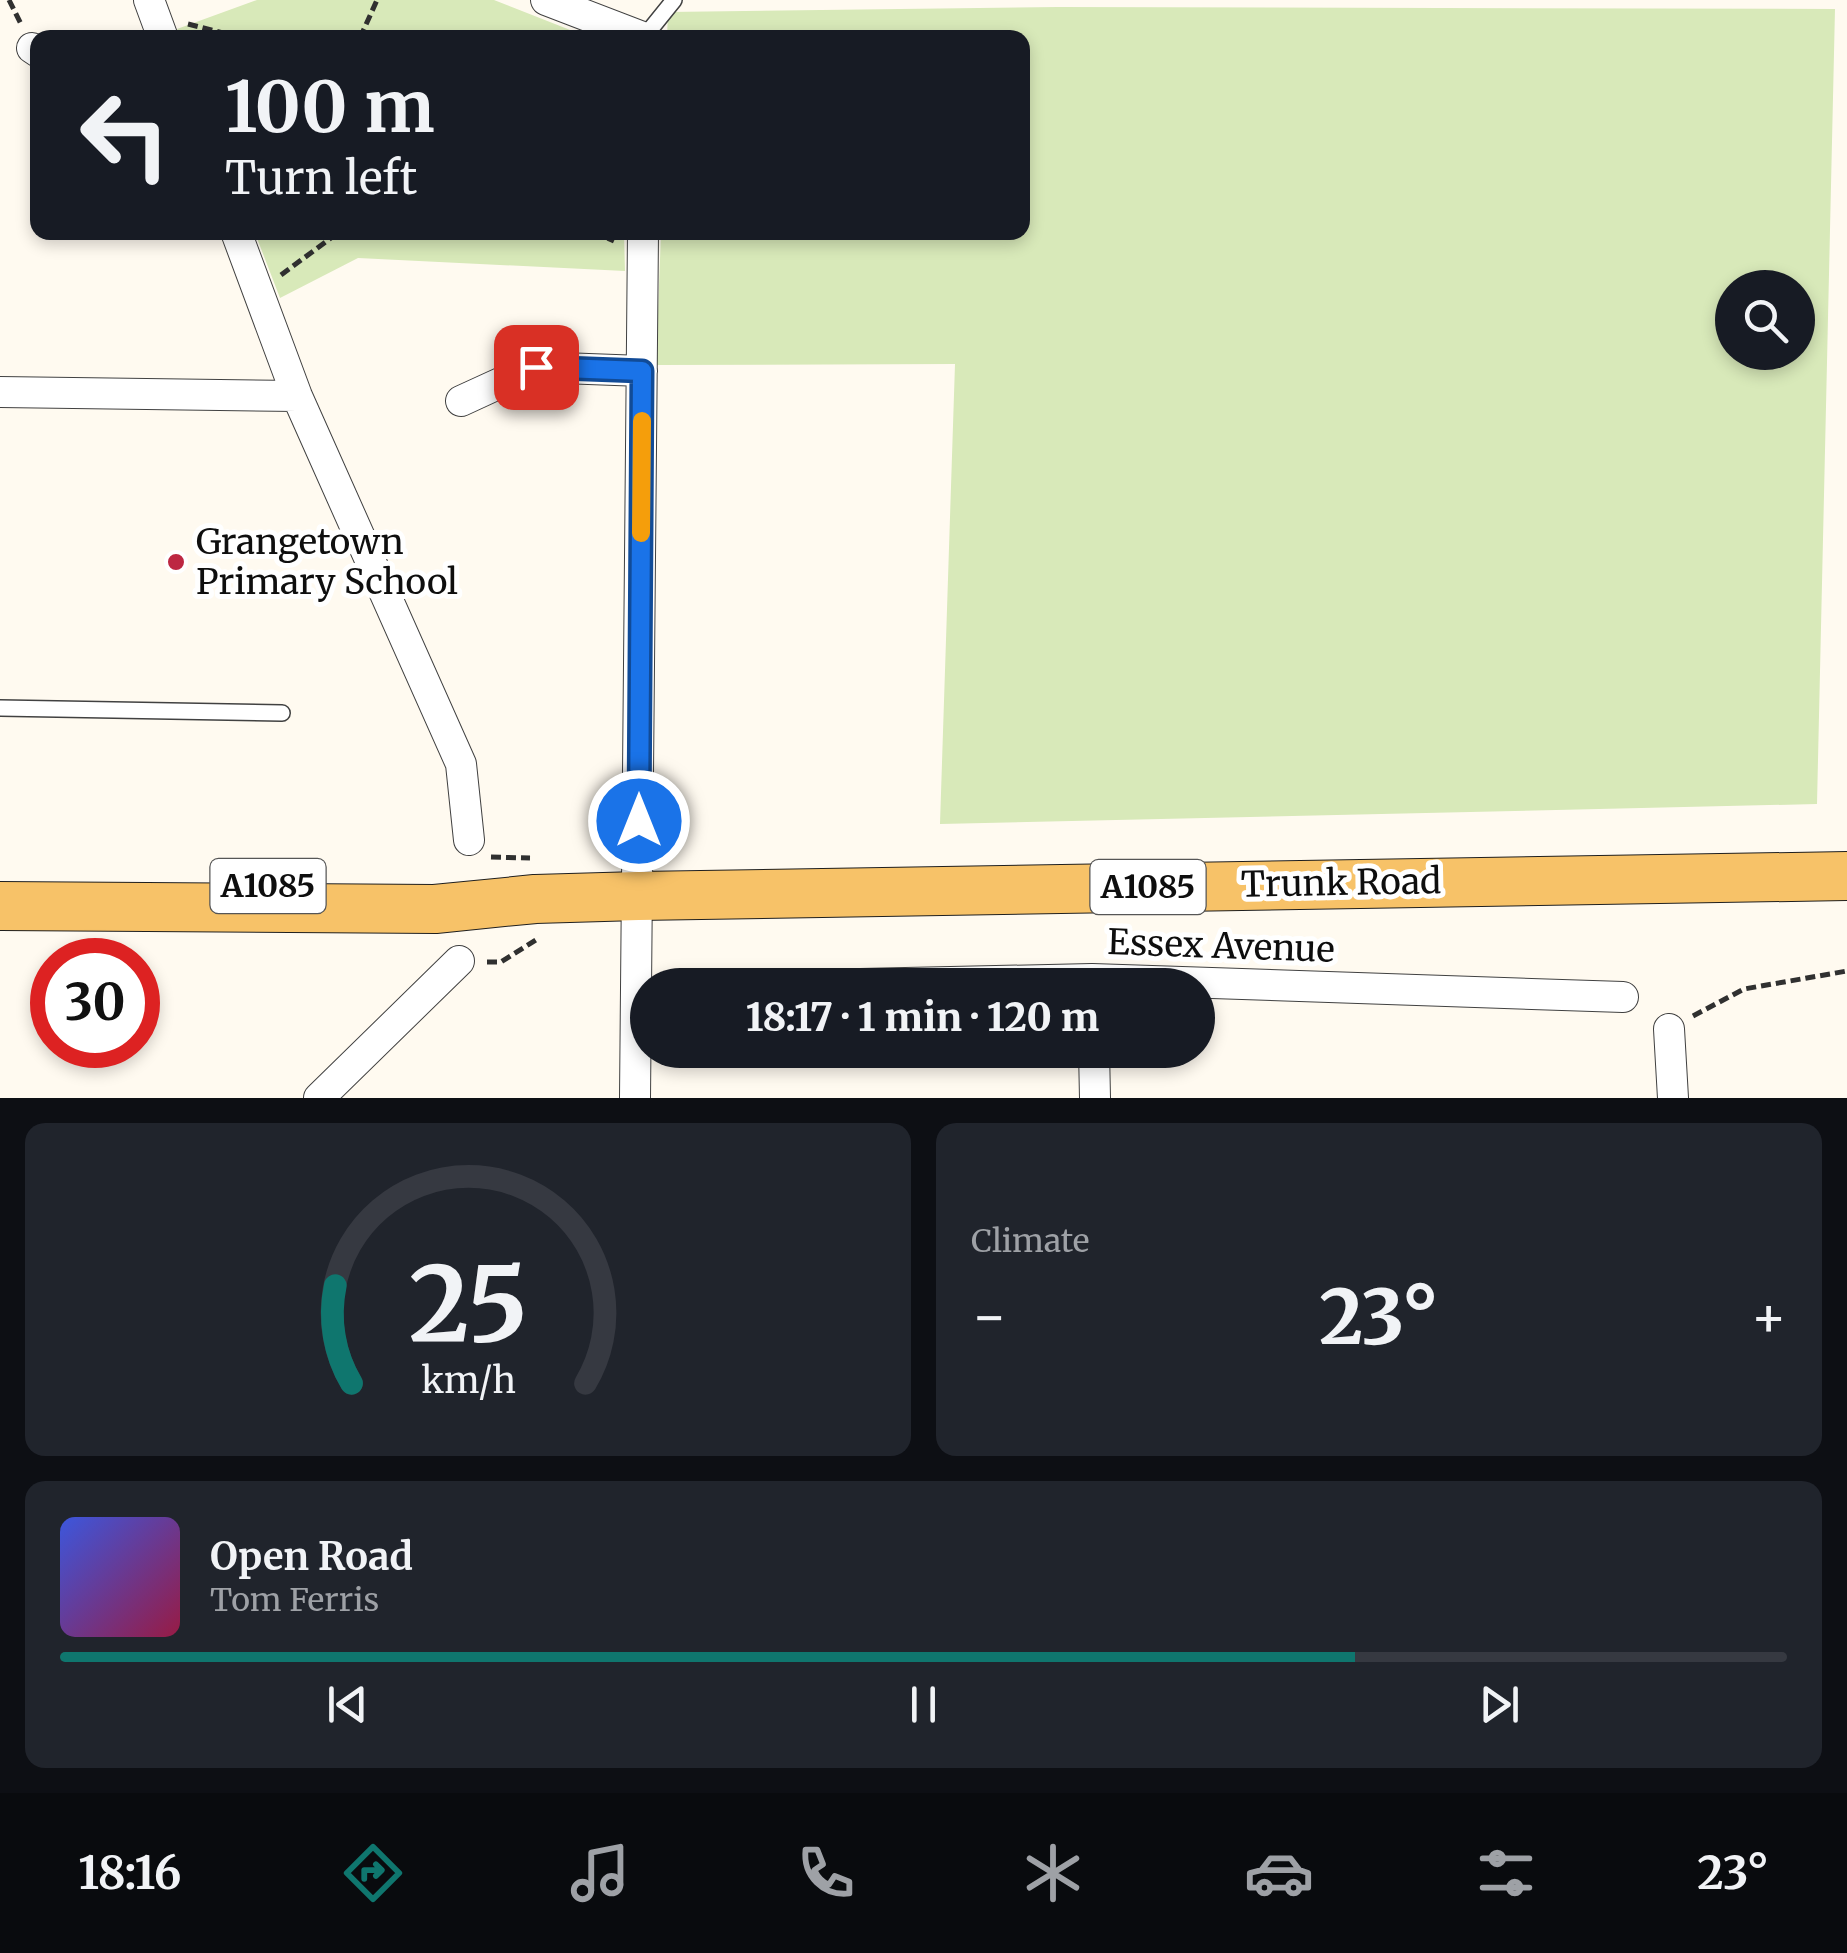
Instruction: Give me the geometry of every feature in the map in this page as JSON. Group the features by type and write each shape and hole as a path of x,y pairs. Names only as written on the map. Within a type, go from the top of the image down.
{"main road":[{"name":"Trunk Road","path":"535,899 1847,876"},
{"name":"A1085","path":"0,884 431,887 535,899"},
{"name":"A1085","path":"0,906 435,909 535,899"}],"street":[{"path":"546,0 626,30"},
{"path":"239,240 297,396 461,764 469,840"},
{"path":"641,968 638,896 643,240"},
{"path":"461,402 536,367 642,371"},
{"path":"0,392 297,396"},
{"path":"319,1098 459,961"},
{"name":"Essex Avenue","path":"1215,985 1624,997"},
{"path":"1669,1029 1672,1098"},
{"path":"635,1098 637,1068"},
{"path":"1094,1068 1094,1098"}],"lane":[{"path":"650,30 674,0"},
{"path":"0,708 282,713"}],"path":[{"path":"364,30 377,0"},
{"path":"156,18 208,30"},
{"path":"258,291 328,240"},
{"path":"1669,1029 1744,989 1847,971"}],"green space":[{"path":"257,0 494,0 570,30 177,30"},
{"path":"1058,7 1835,9 1817,804 940,824 955,364 656,365 661,240 1030,240 1030,30 667,30 668,12"},
{"path":"258,240 624,240 625,271 358,258 280,298"}],"slow traffic":[{"path":"641,533 642,421"}],"place":[{"name":"Grangetown Primary School","path":"176,562"}],"route":[{"path":"536,367 642,371 639,821"}]}
